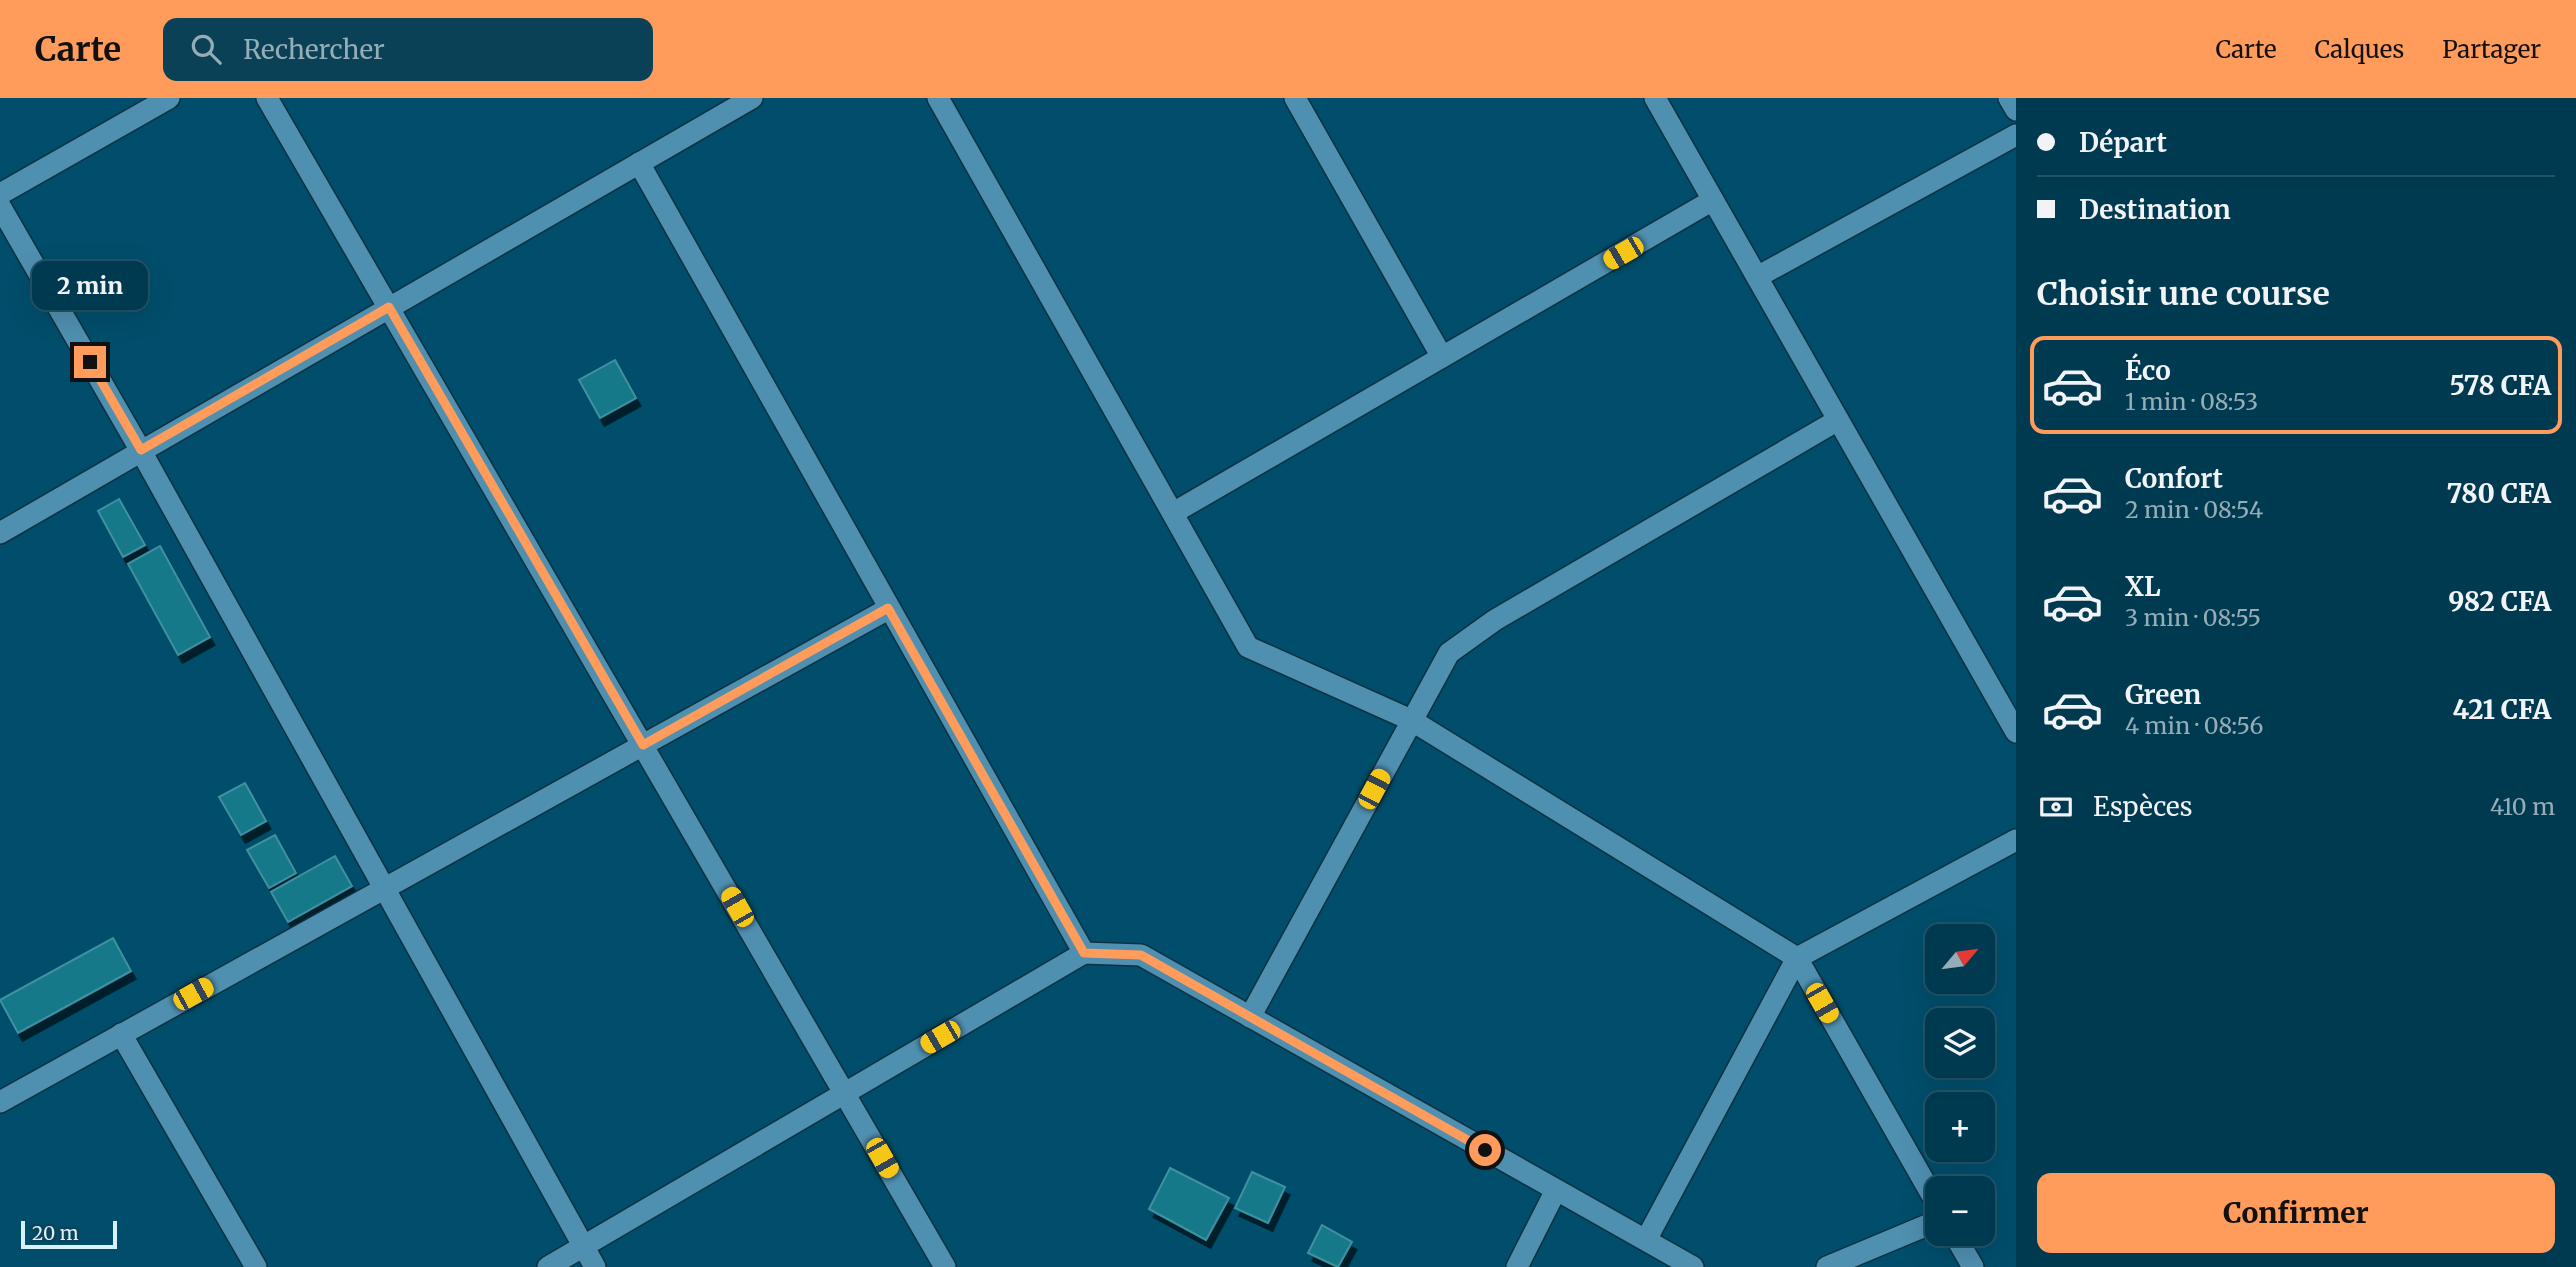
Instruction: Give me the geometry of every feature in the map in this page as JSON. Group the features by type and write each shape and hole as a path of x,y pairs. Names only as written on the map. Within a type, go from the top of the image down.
{"street":[{"path":"0,194 169,98"},
{"path":"267,98 945,1267"},
{"path":"0,533 752,98"},
{"path":"938,98 1248,647 1410,720 1797,958 1925,1183"},
{"path":"1295,98 1442,357"},
{"path":"1655,98 2016,732"},
{"path":"2009,98 2016,110"},
{"path":"1757,277 2016,135"},
{"path":"639,163 1084,953"},
{"path":"1173,513 1713,200"},
{"path":"0,206 141,450 596,1267"},
{"path":"1251,1017 1410,720 1449,653 1495,620 1838,420"},
{"path":"0,1102 888,608"},
{"path":"1646,1240 1797,958 2016,840"},
{"path":"548,1267 1084,953 1141,955 1693,1267"},
{"path":"121,1034 256,1267"},
{"path":"1517,1267 1556,1190"},
{"path":"1826,1267 1925,1226"},
{"path":"1961,1246 1973,1267"}],"building":[{"path":"615,360 636,398 600,418 579,380"},
{"path":"119,499 145,545 123,557 98,511"},
{"path":"160,546 210,637 178,655 128,564"},
{"path":"245,783 266,821 241,835 219,797"},
{"path":"275,835 296,873 269,888 247,850"},
{"path":"335,856 352,886 288,922 271,892"},
{"path":"113,938 131,971 18,1033 0,1000"},
{"path":"1170,1168 1229,1198 1206,1240 1149,1209"},
{"path":"1252,1172 1285,1187 1268,1223 1235,1208"},
{"path":"1322,1225 1352,1242 1338,1267 1308,1253"}],"route":[{"path":"90,362 141,450 389,307 643,745 888,608 1084,953 1141,955 1485,1150"}]}
